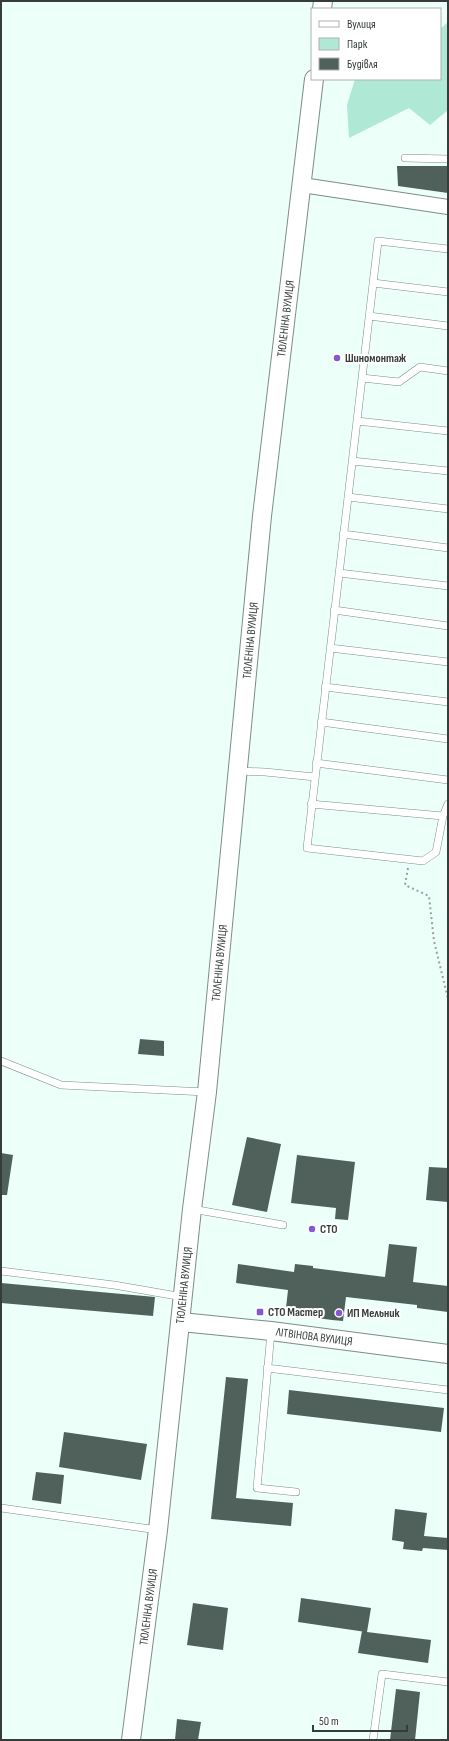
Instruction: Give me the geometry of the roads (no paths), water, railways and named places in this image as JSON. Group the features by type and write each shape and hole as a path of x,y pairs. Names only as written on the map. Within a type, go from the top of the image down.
{"street":[{"name":"ТЮЛЕНІНА ВУЛИЦЯ","path":"131,1740 158,1530 192,1209 207,1092 262,516 314,80"},
{"path":"302,185 448,206"},
{"name":"ЛІТВІНОВА ВУЛИЦЯ","path":"180,1322 271,1331 448,1354"}],"lane":[{"path":"405,158 448,158"},
{"path":"448,249 378,241 306,848 423,861 436,852 443,816 448,804"},
{"path":"373,283 448,292"},
{"path":"369,316 448,326"},
{"path":"362,378 399,382 420,368 448,371"},
{"path":"357,421 448,431"},
{"path":"352,461 448,471"},
{"path":"348,497 448,509"},
{"path":"343,534 448,548"},
{"path":"339,574 448,586"},
{"path":"334,610 448,626"},
{"path":"330,648 448,662"},
{"path":"325,687 448,702"},
{"path":"321,722 448,739"},
{"path":"316,763 448,780"},
{"path":"238,771 315,777"},
{"path":"312,804 443,816"},
{"path":"1,1061 61,1085 207,1092"},
{"path":"192,1209 283,1225"},
{"path":"1,1271 114,1285 183,1297"},
{"path":"271,1331 256,1488 296,1492"},
{"path":"267,1368 448,1390"},
{"path":"1,1508 158,1530"},
{"path":"373,1740 382,1674 448,1682"}],"place":[{"name":"Шиномонтаж","path":"337,358"},
{"name":"СТО","path":"312,1229"},
{"name":"СТО Мастер","path":"260,1312"},
{"name":"ИП Мельник","path":"339,1313"}]}
